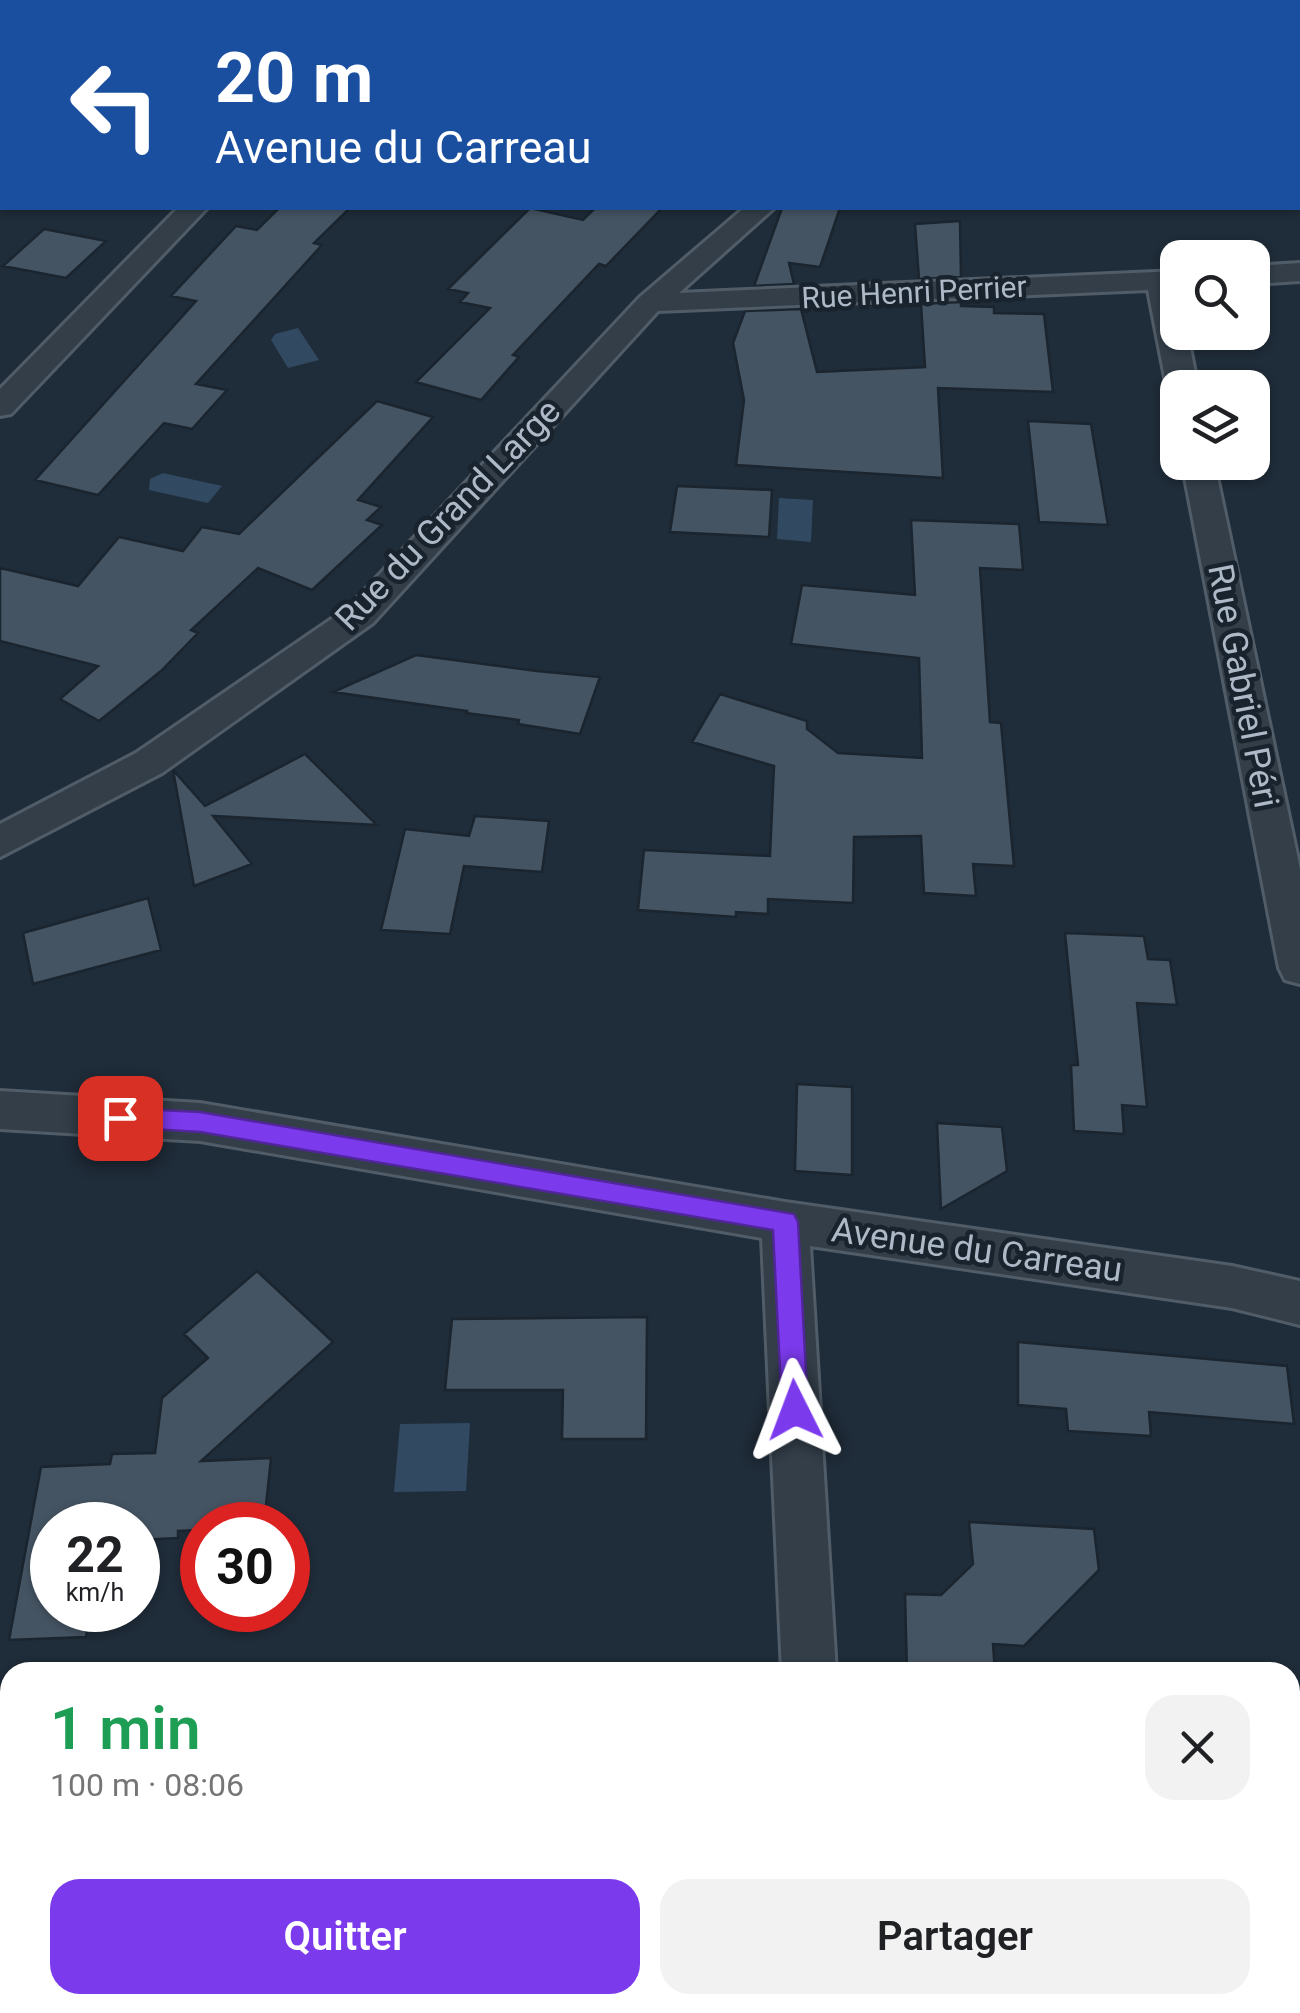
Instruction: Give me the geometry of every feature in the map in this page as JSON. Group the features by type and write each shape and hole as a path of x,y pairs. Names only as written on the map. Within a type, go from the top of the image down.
{"street":[{"path":"0,407 190,210"},
{"name":"Rue du Grand Large","path":"0,842 149,763 361,616 650,303 758,210"},
{"path":"1270,274 1300,272"},
{"name":"Rue Henri Perrier","path":"650,303 1160,280"},
{"name":"Rue Gabriel Péri","path":"1202,480 1300,968"},
{"name":"Avenue du Carreau","path":"0,1110 200,1122 785,1222 1232,1288 1300,1303"},
{"path":"785,1222 808,1662"}],"water":[{"path":"298,328 319,360 288,368 271,340 275,334"},
{"path":"163,473 222,486 208,503 149,490 150,479"},
{"path":"779,498 813,500 811,542 777,539"},
{"path":"470,1423 466,1491 394,1492 400,1424"}],"building":[{"path":"277,210 348,210 314,243 322,245 196,384 227,390 192,429 164,423 98,495 35,480 196,301 171,296 236,226 257,230"},
{"path":"528,210 583,220 593,210 660,210 606,266 599,264 513,355 519,357 481,400 416,382 490,308 460,302 468,293 448,289"},
{"path":"781,210 839,210 820,267 789,263 794,284 754,286"},
{"path":"960,221 961,277 919,279 915,224"},
{"path":"44,229 106,241 66,278 3,266"},
{"path":"961,302 961,306 994,307 994,313 1044,314 1053,392 938,388 943,478 736,465 744,400 733,343 745,311 801,309 817,372 925,367 921,304"},
{"path":"377,401 433,417 358,500 381,507 367,520 382,525 312,590 258,568 191,630 198,633 161,671 99,721 60,699 98,666 0,641 0,568 78,586 119,537 183,551 202,527 239,534"},
{"path":"1028,421 1091,424 1108,525 1039,522"},
{"path":"677,486 772,490 769,537 670,532"},
{"path":"911,520 1019,524 1023,570 980,568 990,722 1001,723 1014,866 973,864 976,896 924,893 921,836 854,837 853,903 768,899 768,914 736,912 736,917 638,910 644,850 770,856 774,766 692,742 720,694 807,721 807,729 838,753 922,758 919,658 791,644 802,585 915,595"},
{"path":"416,655 600,677 580,734 467,711 333,692"},
{"path":"305,754 377,825 213,816 252,864 194,886 173,770 205,806"},
{"path":"475,816 549,821 542,872 464,866 450,934 381,930 405,829 469,836"},
{"path":"148,898 161,950 33,984 23,933"},
{"path":"1065,933 1144,936 1148,959 1170,960 1177,1005 1137,1003 1147,1107 1122,1105 1124,1134 1074,1131 1071,1065 1078,1065"},
{"path":"797,1084 852,1087 852,1175 795,1171"},
{"path":"937,1123 1002,1127 1007,1171 941,1209"},
{"path":"257,1271 333,1342 201,1461 271,1458 266,1502 180,1502 178,1538 160,1539 160,1502 35,1502 41,1467 110,1464 112,1454 155,1453 162,1398 208,1358 184,1334"},
{"path":"647,1317 646,1439 562,1439 563,1390 445,1390 452,1319"},
{"path":"1018,1342 1287,1366 1294,1424 1149,1412 1151,1436 1068,1431 1066,1409 1018,1405"},
{"path":"969,1522 1094,1529 1099,1570 1024,1646 993,1644 994,1662 907,1662 905,1594 941,1595 973,1564"},
{"path":"30,1526 30,1632 87,1632 86,1637 9,1640"}],"route":[{"path":"120,1118 200,1122 785,1222 795,1410"}]}
